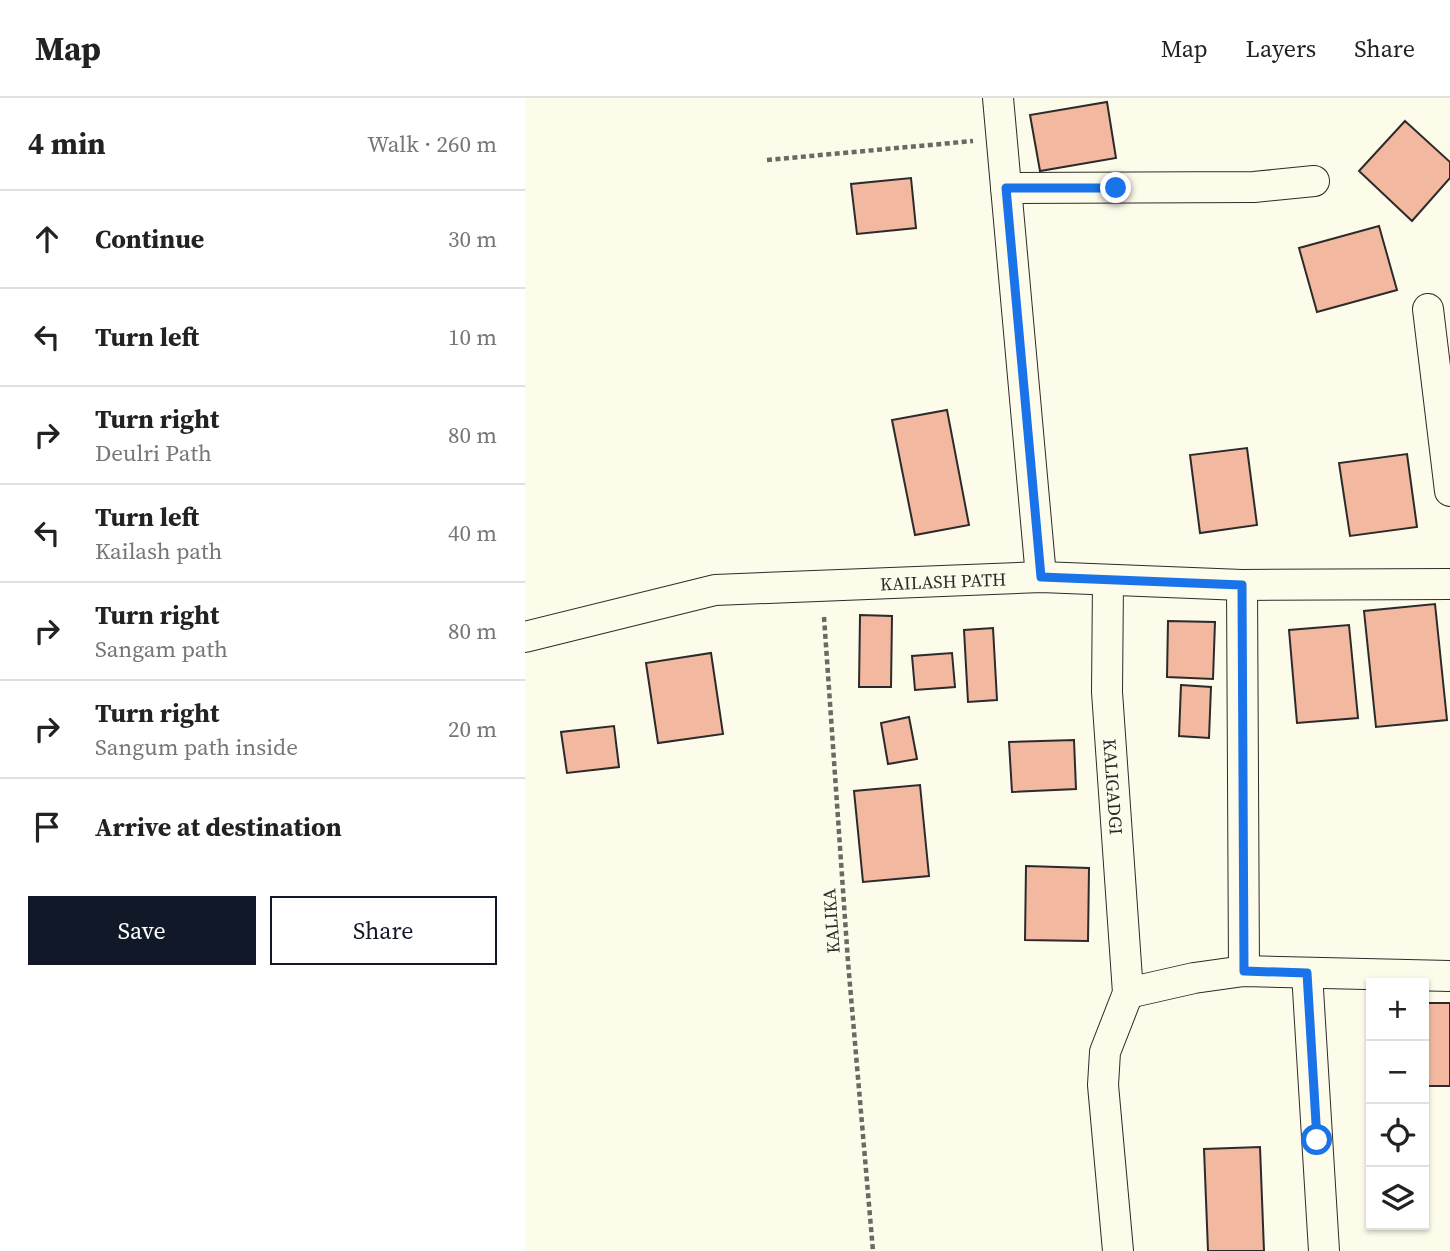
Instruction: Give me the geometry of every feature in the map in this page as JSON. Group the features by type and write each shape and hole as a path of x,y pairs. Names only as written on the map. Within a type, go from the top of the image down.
{"street":[{"path":"998,98 1041,577"},
{"path":"1006,188 1254,187 1314,181"},
{"path":"1428,309 1450,491"},
{"name":"KAILASH PATH","path":"525,637 707,592 1041,577 1242,585 1450,584"},
{"name":"KALIGADGI","path":"1108,581 1107,692 1128,993"},
{"path":"1242,585 1244,971"},
{"path":"1118,1251 1103,1085 1105,1052 1128,993 1194,978 1244,971 1450,976"},
{"path":"1307,973 1324,1251"}],"path":[{"path":"767,160 1001,138"},
{"name":"KALIKA","path":"822,588 848,962 873,1251"}],"building":[{"path":"1107,102 1116,158 1040,171 1030,115"},
{"path":"1405,121 1450,162 1450,178 1412,221 1359,171"},
{"path":"911,178 916,228 857,234 851,184"},
{"path":"1379,226 1397,290 1317,312 1299,248"},
{"path":"947,410 969,525 915,535 892,420"},
{"path":"1247,448 1257,525 1200,533 1190,455"},
{"path":"1407,454 1417,527 1350,536 1339,463"},
{"path":"1435,604 1447,720 1376,727 1364,611"},
{"path":"860,615 892,616 891,687 859,687"},
{"path":"1168,621 1215,622 1213,679 1167,677"},
{"path":"1349,625 1358,718 1297,723 1289,630"},
{"path":"993,628 997,700 968,702 964,630"},
{"path":"711,653 723,734 658,743 646,663"},
{"path":"952,653 955,687 915,690 912,656"},
{"path":"1181,685 1211,687 1209,738 1179,736"},
{"path":"909,717 917,759 888,764 881,723"},
{"path":"614,726 619,767 567,773 561,732"},
{"path":"1074,740 1076,789 1012,792 1009,742"},
{"path":"920,785 929,876 863,882 854,791"},
{"path":"1026,866 1089,868 1088,941 1025,940"},
{"path":"1429,1003 1450,1003 1450,1086 1429,1086"},
{"path":"1260,1147 1264,1251 1208,1251 1204,1149"}],"route":[{"path":"1116,188 1006,188 1041,577 1242,585 1244,971 1307,973 1317,1140"}]}
